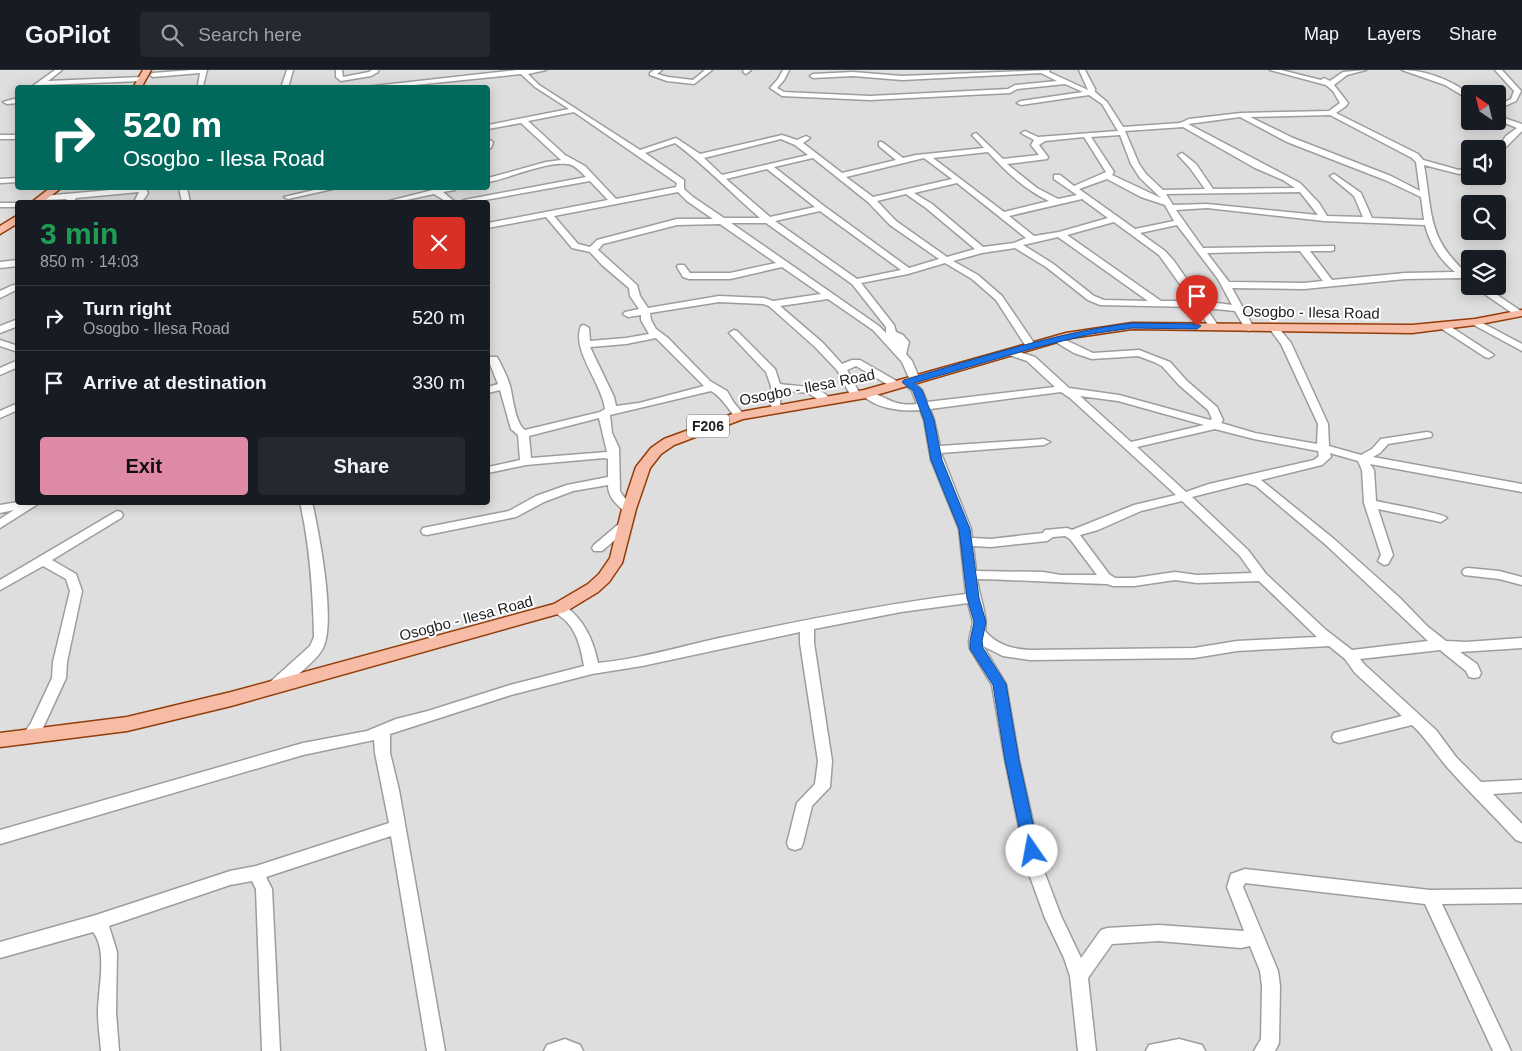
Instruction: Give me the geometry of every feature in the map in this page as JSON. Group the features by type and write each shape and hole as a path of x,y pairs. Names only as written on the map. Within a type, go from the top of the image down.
{"main road":[{"path":"140,83 152,72"},
{"path":"31,200 43,190"},
{"path":"40,200 53,190"},
{"path":"0,223 15,212"},
{"path":"0,231 15,220"},
{"name":"Osogbo - Ilesa Road","path":"0,740 127,724 275,686 296,674 559,608 582,596 604,578 617,559 629,509 643,467 656,451 669,442 687,434 740,416 861,395 1031,346 1091,331 1132,326 1412,330 1446,327 1520,313"}],"street":[{"path":"39,85 59,70"},
{"path":"85,85 104,70"},
{"path":"152,72 165,77 204,70 201,84"},
{"path":"285,85 290,70"},
{"path":"339,70 339,78 341,79 371,74 375,72 374,70"},
{"path":"388,85 543,70"},
{"path":"659,70 652,74 667,79 694,82 710,70"},
{"path":"786,70 774,88 782,94 870,98 940,86 987,74 1055,70"},
{"path":"928,70 940,86"},
{"path":"979,70 987,74"},
{"path":"1082,70 1092,89 1090,93"},
{"path":"1273,70 1330,84"},
{"path":"1330,84 1345,73 1363,70"},
{"path":"1405,70 1456,87 1461,91"},
{"path":"1498,70 1518,91 1514,100 1507,103"},
{"path":"521,71 537,86 606,129 681,182 680,189"},
{"path":"1041,71 1090,93 1105,103 1122,131 1139,171 1161,192 1179,222 1226,285 1249,328"},
{"path":"1312,71 1330,84 1344,103 1344,105 1331,113"},
{"path":"813,76 853,74 902,78 940,86 1010,92 1015,87 1065,82"},
{"path":"1450,76 1456,87"},
{"path":"42,83 90,81 140,83"},
{"path":"1021,103 1090,93"},
{"path":"0,107 4,102"},
{"path":"1507,103 1522,108"},
{"path":"490,127 574,110"},
{"path":"1025,133 1033,138 1042,139 1184,125 1189,121 1241,115 1331,113 1402,148 1415,156 1420,162 1427,223 1434,244 1446,260 1461,274"},
{"path":"1241,115 1290,140 1377,173 1425,196"},
{"path":"522,120 551,148 582,168 611,201"},
{"path":"1506,121 1522,127 1506,142"},
{"path":"1184,125 1258,166 1286,178 1301,189 1316,205 1324,218"},
{"path":"976,135 1000,162 1044,195 1057,202"},
{"path":"1084,135 1090,139 1109,168 1109,176"},
{"path":"0,137 15,137"},
{"path":"699,157 782,137 798,144 872,200 894,222 944,259 975,276 999,298 1031,346"},
{"path":"798,144 806,138"},
{"path":"1000,162 1044,157 1035,144 1042,139"},
{"path":"638,153 676,140 699,157 768,220 855,282 892,326 892,340"},
{"path":"882,144 901,160"},
{"path":"840,176 901,160 988,150"},
{"path":"1182,155 1193,166 1210,190"},
{"path":"720,178 812,156"},
{"path":"926,156 1004,215 1032,239"},
{"path":"490,179 546,164 570,162"},
{"path":"1420,162 1461,171"},
{"path":"768,166 821,208 908,271"},
{"path":"1073,189 1109,176 1139,171"},
{"path":"1109,176 1144,195 1170,206 1207,206 1324,218 1427,223"},
{"path":"1334,176 1358,195 1368,219"},
{"path":"1057,177 1134,232 1171,263 1214,327"},
{"path":"475,200 591,178"},
{"path":"0,181 15,180"},
{"path":"872,200 959,180"},
{"path":"490,226 680,189"},
{"path":"680,189 690,199 781,264 892,340"},
{"path":"1161,192 1210,190 1246,192 1301,189"},
{"path":"40,200 71,199 132,190"},
{"path":"288,200 326,190"},
{"path":"396,200 440,190"},
{"path":"434,191 449,200"},
{"path":"908,192 929,206 981,250"},
{"path":"1004,215 1083,196"},
{"path":"0,205 15,205"},
{"path":"593,250 595,245 600,242 668,224 768,220 821,208"},
{"path":"549,215 575,246 593,250 605,263 634,287 635,296 645,311 648,325 706,383 723,393 729,404 740,416"},
{"path":"855,282 908,271 944,259 981,250 1016,245 1032,239 1060,234 1115,219"},
{"path":"1134,232 1179,222"},
{"path":"1060,234 1159,304"},
{"path":"1016,245 1099,302 1113,304 1199,304 1238,308"},
{"path":"1300,248 1305,251 1330,284"},
{"path":"1201,251 1331,248"},
{"path":"0,265 15,264"},
{"path":"681,267 686,275 689,276 730,276 781,264"},
{"path":"1226,285 1256,287 1330,284 1405,276 1461,275"},
{"path":"0,294 13,288"},
{"path":"1491,295 1520,313"},
{"path":"772,304 830,296"},
{"path":"628,314 719,299 764,301 772,304 819,346 841,369 861,395 894,406 924,407 1065,390 1119,398 1254,436 1323,448 1362,459 1522,488"},
{"path":"1475,322 1522,348"},
{"path":"0,330 15,323"},
{"path":"1446,327 1490,356"},
{"path":"584,328 588,355 609,397 607,434 612,448 615,468 612,484 618,499 629,509"},
{"path":"1071,534 1094,527 1138,508 1160,504 1209,488 1318,463 1325,457 1323,424 1286,343 1274,328"},
{"path":"734,333 770,371 776,386 775,401 779,409"},
{"path":"585,344 626,341 657,335"},
{"path":"892,340 900,337 904,342 901,353 908,361 906,383"},
{"path":"1057,339 1078,351 1092,356 1139,353 1166,364 1183,383 1212,409 1218,420 1214,425 1129,446"},
{"path":"0,343 15,348"},
{"path":"1010,352 1031,359 1038,364 1184,496 1244,553 1262,577 1321,634 1350,655 1360,669 1431,734 1451,761 1476,789 1522,835"},
{"path":"493,359 504,379 516,429 523,434 526,462"},
{"path":"841,369 856,362 906,383 917,390 929,420 936,460 960,515 966,542 973,598 980,622 976,641 978,654 992,670 999,684 1012,760 1036,871 1053,918 1072,956 1079,976 1087,1051"},
{"path":"0,372 15,364"},
{"path":"490,389 505,385"},
{"path":"776,386 814,390 822,394 826,400"},
{"path":"523,434 713,387"},
{"path":"0,416 15,408"},
{"path":"1362,459 1376,451 1385,441 1427,435"},
{"path":"935,450 1044,442"},
{"path":"490,470 526,462 594,455 612,456"},
{"path":"1362,459 1368,470 1370,503 1387,555 1384,561"},
{"path":"1247,479 1260,483 1305,520 1395,601 1422,629 1472,668 1474,673"},
{"path":"427,531 512,514 540,499 571,488 613,480"},
{"path":"1370,503 1399,511 1441,518"},
{"path":"0,509 19,505"},
{"path":"0,524 29,505"},
{"path":"296,674 316,649 321,637 319,577 313,533 307,505"},
{"path":"0,586 117,515"},
{"path":"598,548 625,525"},
{"path":"966,542 991,544 1047,536 1048,533 1067,532 1071,534 1110,580"},
{"path":"28,737 37,726 59,678 60,662 76,592 72,577 42,560"},
{"path":"1468,572 1499,575 1522,581"},
{"path":"970,575 1043,576 1060,579 1110,580 1118,583 1175,576 1197,579 1262,577"},
{"path":"0,838 304,750 378,736 396,725 428,717 510,690 592,669 642,662 724,642 902,607 973,598"},
{"path":"559,608 577,623 588,647 592,669"},
{"path":"795,843 805,803 822,787 824,761 807,643 807,626"},
{"path":"978,632 989,644 1011,654 1039,656 1159,652 1194,653 1237,646 1332,642"},
{"path":"1350,655 1425,646 1522,643"},
{"path":"1339,737 1414,719"},
{"path":"378,736 391,789 424,992 436,1051"},
{"path":"1476,789 1522,786"},
{"path":"0,950 96,923 230,878 256,873 397,827"},
{"path":"256,873 264,889 271,1051"},
{"path":"1263,1051 1270,1043 1271,986 1269,971 1235,887 1237,879 1245,876 1430,897 1522,896"},
{"path":"1430,897 1502,1051"},
{"path":"96,923 104,933 109,955 107,1014 110,1051"},
{"path":"1079,976 1107,936 1160,933 1241,940 1255,937"},
{"path":"553,1051 565,1048 574,1051"},
{"path":"1155,1051 1179,1048 1196,1051"}],"shaded area":[{"path":"0,70 1522,70 1522,1051 0,1051"}],"route":[{"path":"1032,851 1012,760 999,684 992,670 981,659 976,649 980,622 973,598 965,529 936,460 929,420 917,390 907,382 1070,335 1106,328 1197,326"}]}
